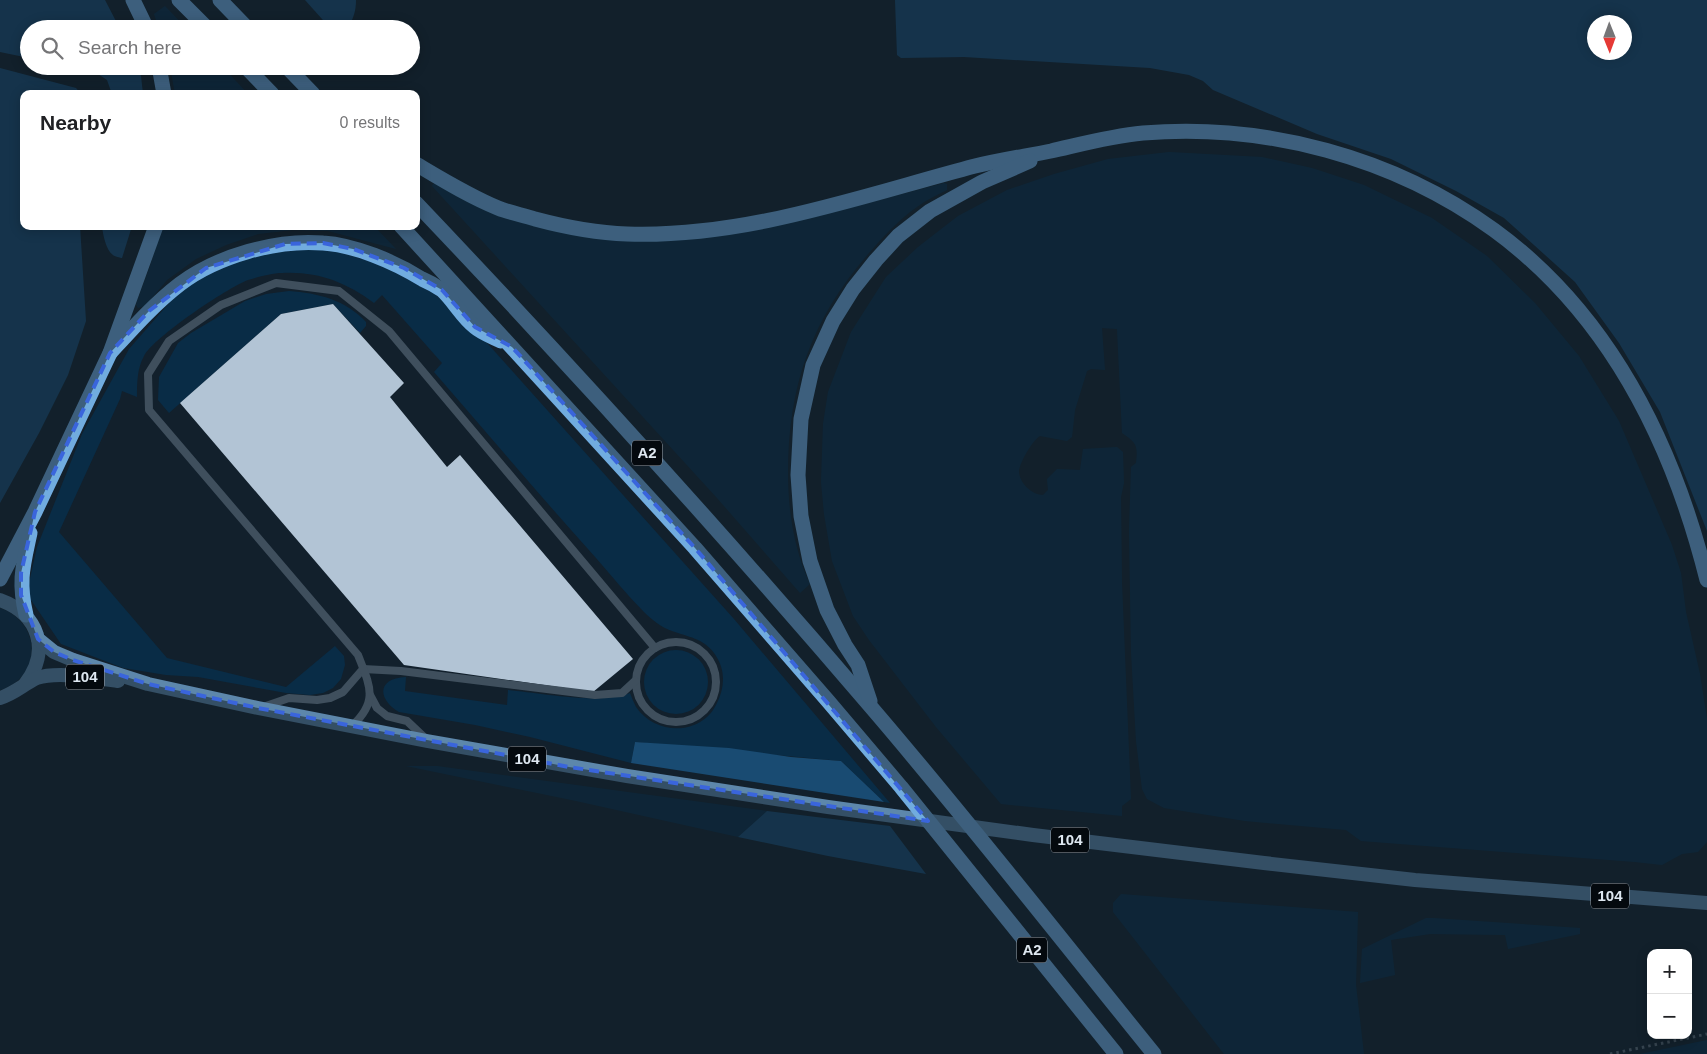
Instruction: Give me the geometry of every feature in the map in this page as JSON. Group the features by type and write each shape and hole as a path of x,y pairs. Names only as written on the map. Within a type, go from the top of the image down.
{"highway":[{"path":"133,0 143,20"},
{"path":"179,0 199,20"},
{"path":"220,0 239,20"},
{"path":"161,75 163,90"},
{"path":"254,75 268,90"},
{"path":"295,75 310,90"},
{"path":"420,166 450,185 501,209 563,226 625,234 686,233 746,225 870,196 980,165 1054,151 1091,141 1148,133 1183,131 1271,138 1362,160 1406,178 1464,209 1515,246 1561,289 1594,329 1622,368 1651,422 1670,464 1692,523 1707,580"},
{"path":"872,708 858,665 845,645 828,610 810,561 801,516 798,475 801,419 813,365 833,321 853,289 898,236 930,211 982,182 1054,151"},
{"name":"A2","path":"420,206 533,326 680,488 872,708 1154,1054"},
{"path":"0,579 110,353 155,230"},
{"name":"A2","path":"405,230 695,548 901,787 1116,1054"},
{"path":"110,353 149,311 180,284 206,268 232,257 259,249 285,244 324,243 353,249 404,268 442,290 475,327 512,347"},
{"path":"26,615 21,594 21,573 34,512"}],"main road":[{"name":"104","path":"0,600 13,604 26,615 34,626 38,639 54,652 73,660 148,684 427,741 627,776 818,806 1033,835 1425,881 1707,903"},
{"path":"23,686 34,673 39,656 38,639"},
{"name":"104","path":"0,698 10,695 38,678 51,676 72,676 148,684"}],"lane":[{"path":"427,741 407,721 387,716 376,708 370,695 369,682 358,656 149,410 148,374 169,341 221,305 276,283 339,291 389,331 655,648"},
{"path":"680,642 692,646 703,653 711,663 715,676 715,688 711,701 704,711 693,718 680,722 666,721 654,716 644,707 638,695 635,681 638,668 645,657 655,648 667,643 680,642"},
{"path":"363,669 400,670 595,695 622,693 635,681"},
{"path":"258,708 289,698 317,700 330,698 343,692 363,669"},
{"path":"352,726 365,712 370,695"}],"path":[{"path":"1610,1054 1707,1034"}],"highlighted area":[{"path":"323,243 353,249 404,268 442,290 475,327 512,347 695,548 928,821 569,767 258,708 148,684 73,660 54,652 38,639 21,595 21,573 35,512 110,353 149,311 206,268 285,244"}],"shaded area":[{"path":"0,0 105,0 115,20 20,20 20,56 0,52"},
{"path":"305,0 356,0 352,20 323,20"},
{"path":"895,0 1707,0 1707,531 1660,412 1619,343 1575,282 1504,218 1456,191 1391,159 1317,134 1213,90 1203,81 1189,75 1150,68 964,57 901,58 897,55"},
{"path":"165,6 178,20 156,20 154,14"},
{"path":"0,68 78,90 20,90 20,230 80,230 86,321 68,375 39,433 0,503"},
{"path":"100,75 141,75 143,90 111,90 107,80"},
{"path":"172,75 230,75 244,90 174,90"},
{"path":"1169,152 1262,157 1312,168 1364,185 1432,218 1487,256 1535,303 1579,356 1619,421 1672,545 1681,573 1686,612 1700,674 1707,719 1707,842 1698,852 1682,854 1662,865 1361,841 1346,830 1245,821 1164,808 1147,799 1142,789 1136,741 1131,652 1129,531 1131,467 1136,463 1137,453 1134,442 1122,433 1117,329 1102,328 1105,370 1091,369 1087,371 1075,410 1072,437 1067,441 1040,436 1033,442 1027,452 1019,471 1021,480 1027,488 1043,495 1048,490 1047,479 1057,469 1080,470 1083,449 1117,447 1123,452 1124,483 1121,497 1122,583 1131,799 1122,806 1122,816 1001,804 936,727 869,640 853,616 832,561 821,482 823,424 828,392 851,332 886,277 918,247 958,216 1007,190 1054,174 1108,159"},
{"path":"944,183 947,184 947,190 920,204 897,223 848,279 831,304 807,356 798,383 792,411 788,473 789,502 793,530 804,571 810,584 800,593 717,498 432,186 436,184 602,238 845,209"},
{"path":"103,230 131,230 122,258 108,250"},
{"path":"162,230 293,230 258,234 226,245 196,259 167,280 145,306 138,308 136,305 137,301"},
{"path":"293,230 378,230 396,249 328,231"},
{"path":"306,248 332,250 386,266 433,292 488,344 734,619 890,803 884,802 841,761 635,742 631,763 530,737 399,712 392,707 384,695 385,685 396,678 406,677 405,691 507,705 508,690 587,698 603,698 630,693 636,707 645,717 666,727 678,728 701,722 710,714 720,697 723,678 721,665 710,648 695,639 661,626 647,615 626,592 434,372 442,363 382,295 374,303 353,289 319,276 278,273 248,280 192,314 150,348 140,366 137,381 137,397 122,391 59,532 167,658 286,687 335,646 344,656 345,665 341,679 333,688 323,693 310,695 286,693 198,677 166,675 123,668 61,644 31,600 29,592 29,583 37,547 82,434 129,349 170,302 189,286 220,268 252,257 283,250"},
{"path":"289,291 321,296 340,303 358,314 366,322 366,326 360,333 333,304 281,314 169,413 158,400 159,377 178,343 191,333 245,301 266,294"},
{"path":"0,608 14,615 23,625 29,637 31,649 30,662 24,674 14,683 0,690"},
{"path":"670,650 682,650 699,659 706,670 708,682 706,694 699,705 682,714 670,714 658,709 649,700 644,688 644,676 649,664 658,655"},
{"path":"635,742 729,748 791,757 841,761 884,802 631,763"},
{"path":"406,766 437,766 767,811 738,837"},
{"path":"767,811 890,826 926,874 738,837"},
{"path":"1121,894 1358,912 1356,985 1364,1054 1224,1054 1113,912 1113,903"},
{"path":"1426,918 1580,928 1580,934 1508,949 1505,935 1430,934 1391,940 1395,975 1360,983 1362,949"},
{"path":"1707,1040 1707,1054 1640,1054"}],"building":[{"path":"333,304 404,383 390,397 447,467 460,455 633,659 593,692 404,665 180,403 281,314"}]}
